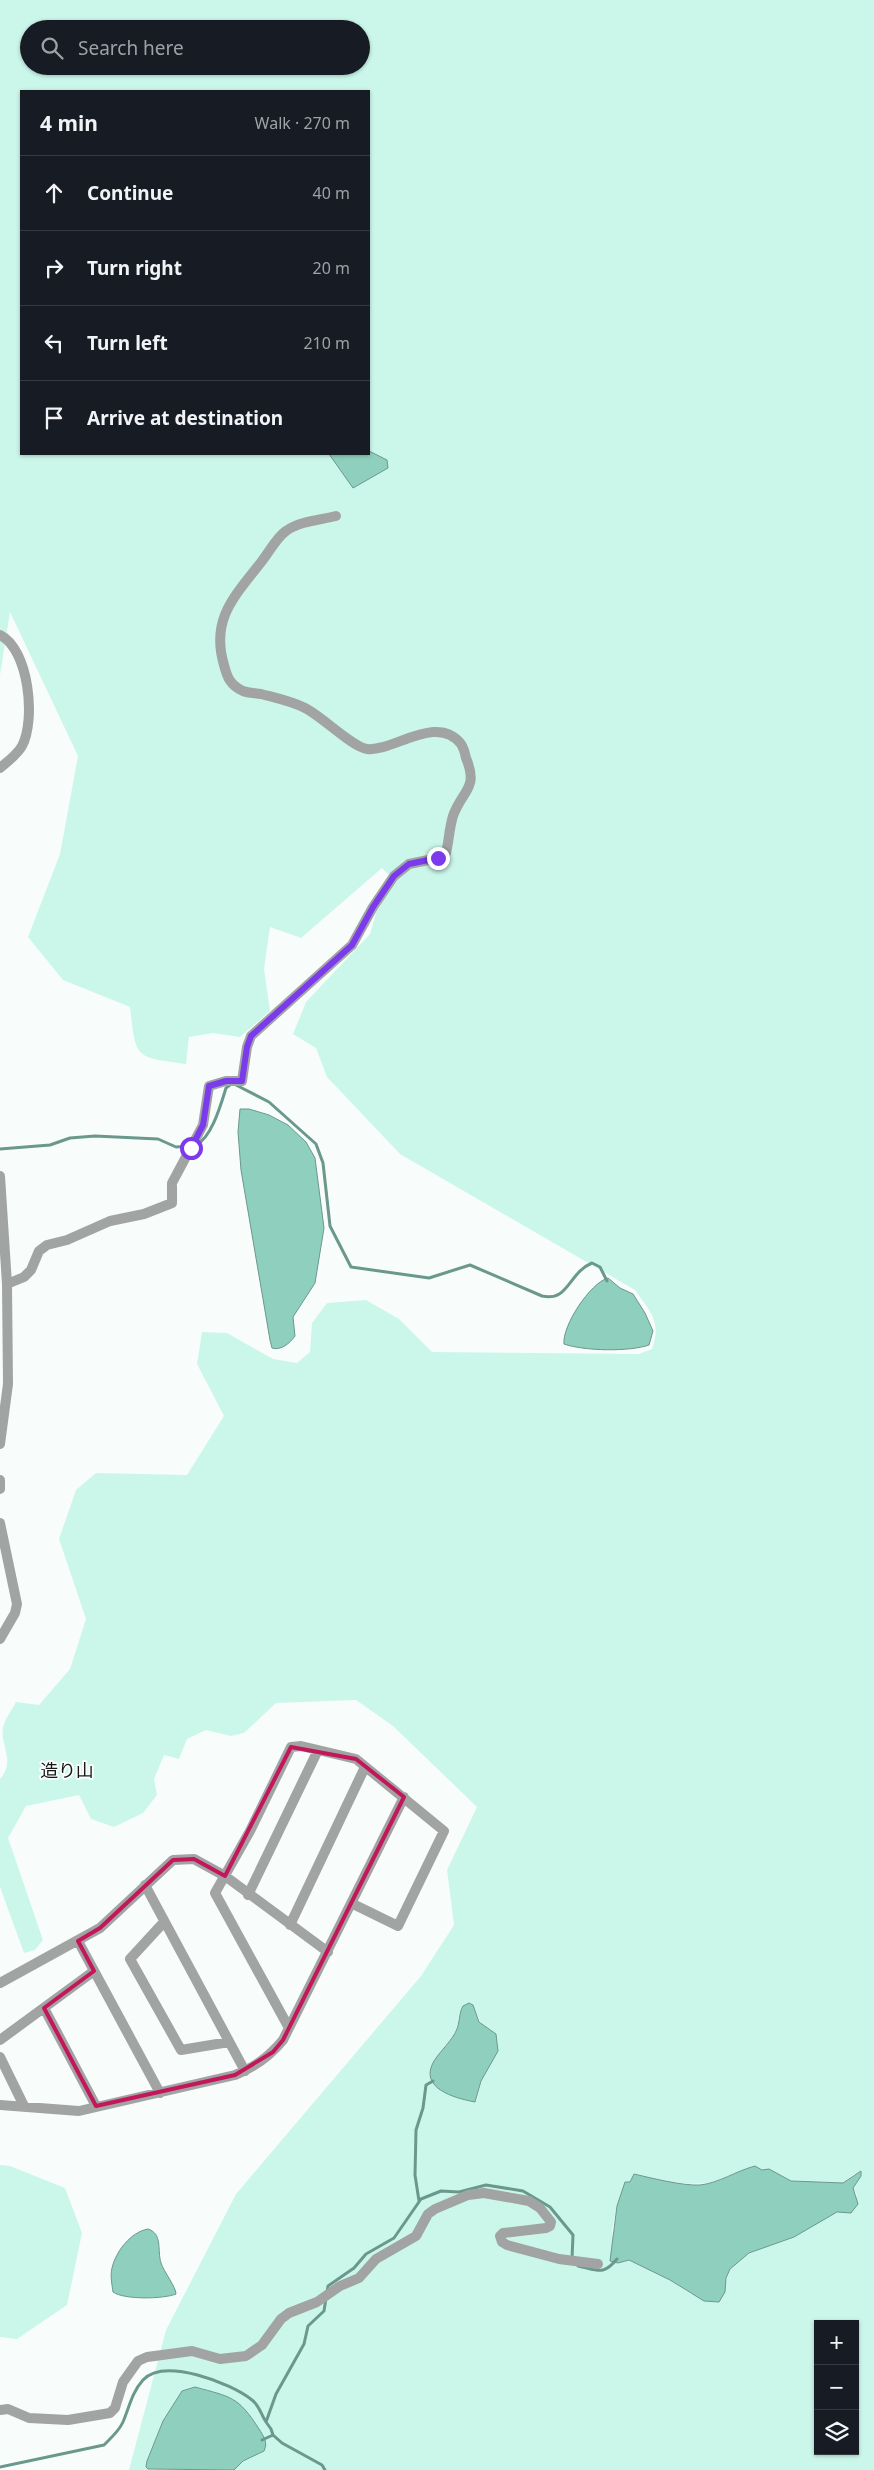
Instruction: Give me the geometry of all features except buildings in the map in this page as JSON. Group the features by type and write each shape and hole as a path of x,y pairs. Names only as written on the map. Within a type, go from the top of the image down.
{"street":[{"path":"6,1284 24,1277 31,1270 39,1251 47,1246 67,1240 110,1221 144,1214 172,1203 172,1183 203,1125 209,1086 226,1081 242,1081 247,1047 251,1036 352,945 373,907 394,876 409,864 438,858 446,853 449,828 454,813 471,784 472,772 461,744 451,736 435,733 414,735 376,749 368,749 357,746 325,719 304,707 282,699 245,692 228,679 220,653 219,637 222,621 228,606 285,531 308,522 336,516"},
{"path":"0,635 15,650 22,663 30,706 28,727 22,745 14,756 0,768"},
{"path":"0,1176 6,1284 4,1384 0,1444"},
{"path":"0,1480 0,1489"},
{"path":"0,1523 16,1604 15,1613 0,1639"},
{"path":"289,2028 215,1893 250,1831 291,1747 301,1746 356,1759 444,1831 398,1926 352,1904"},
{"path":"248,1895 318,1750"},
{"path":"290,1925 365,1767"},
{"path":"0,2105 79,2111 160,2093 245,2071 255,2066 273,2052 289,2028 404,1797"},
{"path":"0,1983 100,1928 173,1860 194,1859 225,1876 248,1895 328,1952"},
{"path":"145,1886 245,2071"},
{"path":"164,1922 130,1959 181,2050 229,2042"},
{"path":"78,1941 160,2093"},
{"path":"0,2040 94,1972"},
{"path":"44,2008 96,2106"},
{"path":"0,2057 24,2106"},
{"path":"0,2410 8,2409 29,2418 68,2420 110,2413 116,2408 123,2382 138,2361 147,2357 192,2351 220,2359 246,2356 262,2345 281,2319 289,2313 317,2302 340,2286 359,2278 376,2259 411,2240 428,2214 435,2209 468,2195 484,2193 513,2197 529,2201 540,2208 551,2222 550,2226 508,2230 500,2236 502,2242 515,2249 598,2264"}],"highlighted area":[{"path":"291,1747 356,1759 404,1797 283,2040 273,2052 235,2075 96,2106 44,2008 94,1971 78,1941 100,1928 173,1860 194,1859 225,1876"}],"shaded area":[{"path":"0,0 874,0 874,2470 234,2470 243,2461 264,2451 182,2391 163,2425 147,2461 150,2470 129,2470 166,2330 236,2194 421,1976 454,1925 447,1870 477,1807 393,1726 356,1700 276,1703 244,1733 231,1736 206,1730 187,1739 179,1759 164,1755 154,1779 157,1795 143,1813 114,1827 91,1819 79,1795 26,1806 8,1838 43,1940 35,1950 24,1953 0,1887 0,1779 7,1766 3,1728 6,1718 16,1702 39,1705 70,1669 86,1619 59,1539 76,1490 96,1473 187,1475 224,1416 197,1364 202,1332 227,1333 273,1359 297,1363 310,1352 312,1323 327,1303 366,1300 399,1319 432,1352 639,1354 652,1349 656,1331 650,1311 635,1290 400,1154 327,1077 316,1048 293,1034 306,1002 370,934 377,910 395,881 382,868 301,938 270,927 264,969 270,1011 240,1037 213,1033 189,1037 186,1064 147,1057 137,1046 130,1007 63,980 28,937 60,854 78,756 10,612 0,675","holes":["476,2012 482,2025 496,2034 498,2051 481,2081 477,2100 474,2102 447,2094 449,2042 457,2028 460,2013","754,2166 791,2181 843,2183 854,2174 861,2176 853,2188 857,2195 843,2213 832,2214 788,2240 743,2257 730,2270 725,2292 691,2294 670,2280 629,2260 618,2263 612,2231 617,2206 634,2174 676,2183 698,2184 718,2180"]},
{"path":"370,452 387,460 388,468 353,488 330,455 370,455"},
{"path":"240,1109 249,1109 269,1115 288,1125 306,1142 315,1158 324,1228 315,1283 293,1317 295,1336 288,1344 275,1349 272,1348 270,1340 241,1170 238,1132"},
{"path":"608,1278 620,1288 633,1294 645,1313 653,1331 649,1345 630,1349 606,1350 564,1344 568,1327 578,1306 593,1288"},
{"path":"469,2003 473,2005 479,2022 496,2034 498,2051 481,2081 475,2102 457,2098 441,2090 434,2085 430,2070 434,2061 455,2033 463,2006"},
{"path":"0,2165 10,2166 65,2188 82,2233 67,2305 17,2339 0,2337"},
{"path":"755,2166 762,2170 769,2169 791,2181 843,2183 861,2171 861,2176 853,2188 858,2204 851,2213 837,2212 794,2237 749,2253 730,2269 726,2278 725,2292 719,2302 704,2301 670,2280 629,2260 618,2263 610,2261 617,2206 625,2182 630,2182 634,2174 676,2183 700,2185 714,2182"},
{"path":"148,2229 153,2231 158,2239 161,2263 176,2294 144,2298 118,2295 113,2292 111,2280 111,2271 117,2255 130,2238"},
{"path":"195,2387 226,2396 239,2404 252,2418 264,2437 266,2445 264,2451 243,2461 234,2470 148,2469 146,2467 147,2461 163,2421 182,2391"}],"waterway":[{"path":"196,1145 202,1141 211,1128 219,1111 226,1088 230,1085"},
{"path":"236,1085 269,1102 316,1144 323,1163 330,1226 351,1267 429,1278 470,1265 542,1296 551,1297 563,1291 578,1273 592,1263 600,1267 607,1281"},
{"path":"0,1149 50,1145 70,1138 95,1136 158,1139 176,1147 189,1146"},
{"path":"419,2201 415,2175 416,2130 423,2108 426,2085 433,2081"},
{"path":"327,2292 328,2286 354,2268 366,2254 394,2238 421,2199 441,2191 459,2192 486,2185 523,2191 550,2207 573,2235 572,2259"},
{"path":"578,2266 604,2270 617,2259"},
{"path":"262,2440 273,2435 266,2422 276,2394 304,2344 308,2326 324,2311 326,2298"},
{"path":"0,2467 104,2445 121,2425 133,2395 143,2380 153,2374 166,2371 198,2375 229,2386 255,2402 266,2422"},
{"path":"273,2435 282,2443 322,2465 325,2470"}],"district":[{"name":"造り山","path":"67,1771"}],"route":[{"path":"191,1148 203,1125 209,1086 226,1081 242,1081 247,1047 251,1036 352,945 373,907 394,876 409,864 438,858"}]}
